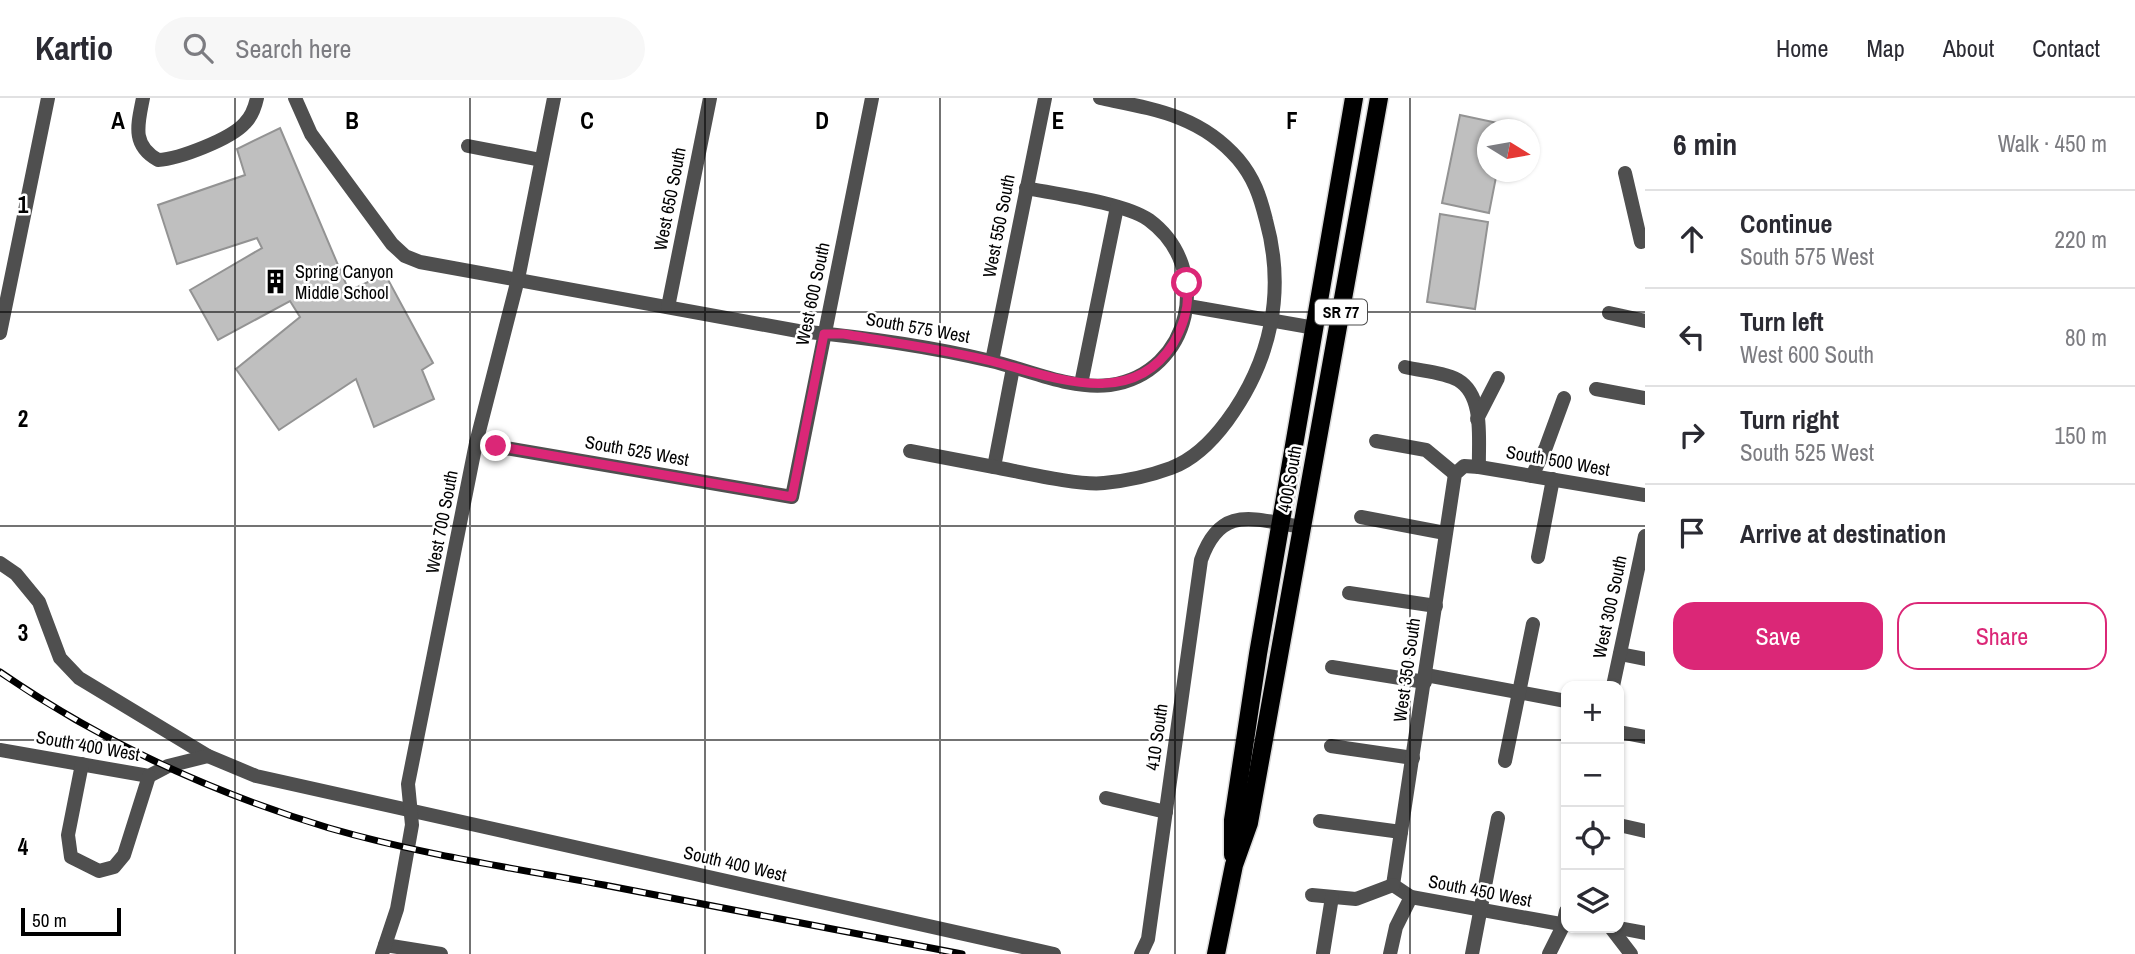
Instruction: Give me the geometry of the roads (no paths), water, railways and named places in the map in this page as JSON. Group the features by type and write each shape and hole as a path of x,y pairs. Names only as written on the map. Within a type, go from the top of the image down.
{"main road":[{"name":"400 South","path":"1234,865 1233,820 1237,791 1354,98"},
{"name":"400 South","path":"1216,954 1234,865 1249,822 1379,98"}],"street":[{"path":"0,333 48,98"},
{"path":"143,98 137,135 142,149 158,160 183,155 236,131 252,114 257,98"},
{"name":"South 575 West","path":"295,98 311,134 392,244 405,256 433,265 992,361 1082,384 1115,384 1156,364 1177,337 1188,306"},
{"name":"West 700 South","path":"384,950 397,909 412,825 408,811 408,784 476,443 518,279 554,98"},
{"name":"West 650 South","path":"668,307 710,98"},
{"name":"West 600 South","path":"792,497 872,98"},
{"name":"West 550 South","path":"992,361 1045,98"},
{"path":"910,451 1102,484 1172,468 1210,444 1241,402 1263,359 1273,320 1276,278 1270,234 1256,183 1236,157 1200,127 1172,113 1100,98"},
{"path":"468,146 541,160"},
{"path":"1625,173 1643,242 1625,238"},
{"path":"1026,188 1117,207 1146,218 1170,241 1185,273 1188,306 1315,328"},
{"path":"1082,384 1117,207"},
{"path":"1609,313 1645,321"},
{"path":"1405,367 1458,380 1468,390 1477,411 1477,419"},
{"path":"994,467 1013,368"},
{"path":"1477,419 1497,378"},
{"path":"1596,389 1645,398"},
{"path":"1532,476 1564,398"},
{"name":"West 350 South","path":"1393,884 1426,679 1445,533 1466,469 1477,419"},
{"path":"1376,441 1426,450 1466,469"},
{"name":"South 525 West","path":"476,443 792,497"},
{"name":"South 500 West","path":"1466,469 1532,476 1645,495"},
{"path":"1538,557 1553,480"},
{"path":"1361,517 1445,533"},
{"name":"410 South","path":"1141,954 1148,939 1201,560 1207,544 1218,529 1236,518 1281,524"},
{"path":"1281,524 1303,527"},
{"name":"West 300 South","path":"1615,681 1640,580 1645,536"},
{"name":"South 400 West","path":"0,562 16,574 38,602 60,658 79,678 208,756 256,776 1054,954"},
{"path":"1349,593 1436,606"},
{"path":"1505,761 1532,624"},
{"path":"1620,654 1645,659"},
{"path":"1332,667 1561,700"},
{"path":"1624,733 1645,737"},
{"path":"1331,746 1413,758"},
{"name":"South 400 West","path":"0,750 149,776 168,766 208,756"},
{"path":"82,764 68,835 71,857 99,871 114,867 124,855 149,776"},
{"path":"1106,798 1166,812"},
{"path":"1472,954 1498,818"},
{"path":"1320,821 1401,832"},
{"path":"1624,826 1645,831"},
{"path":"1312,895 1362,898 1393,884"},
{"name":"South 450 West","path":"1393,884 1411,897 1481,911 1561,921"},
{"path":"1323,954 1332,897"},
{"path":"1390,954 1396,927 1411,897"},
{"path":"1549,954 1561,929"},
{"path":"1624,929 1645,933"},
{"path":"1615,933 1631,954"},
{"path":"384,950 441,954"}],"railway":[{"path":"0,672 77,721 158,763 243,799 329,828 466,860 962,954"}],"place":[{"name":"Spring Canyon Middle School","path":"275,282"}]}
